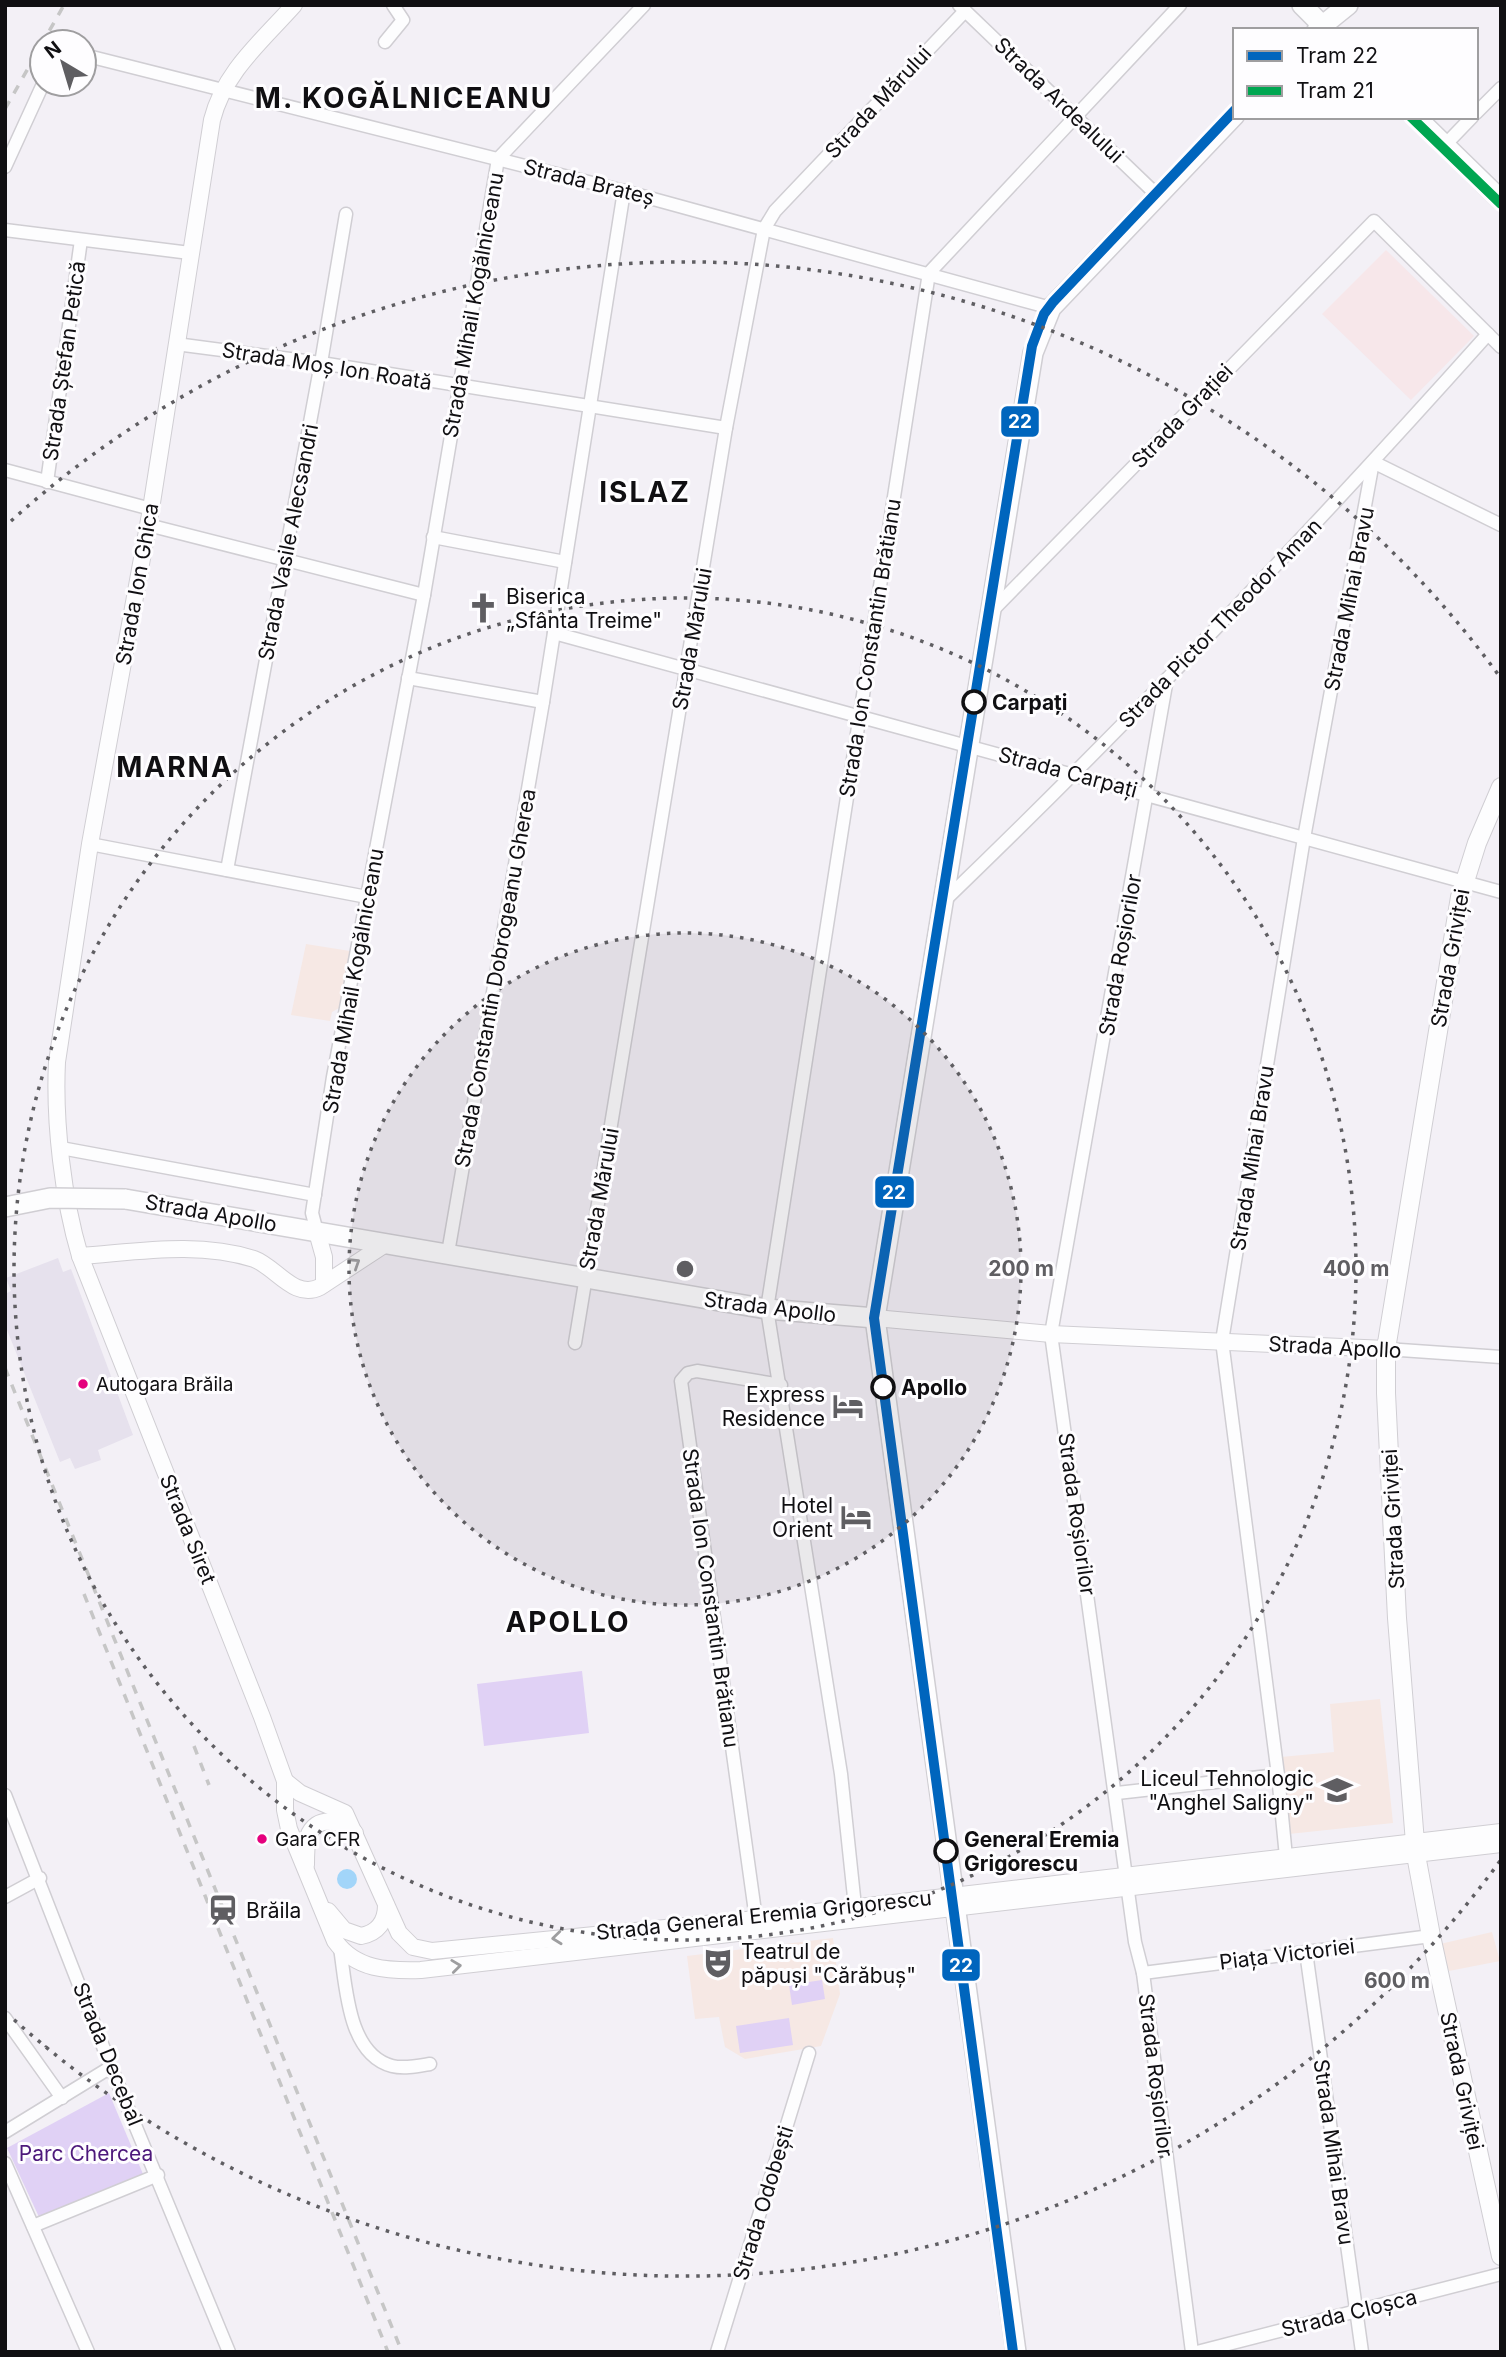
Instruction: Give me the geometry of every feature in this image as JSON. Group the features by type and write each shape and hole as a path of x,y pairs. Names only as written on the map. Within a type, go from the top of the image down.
{"main road":[{"path":"1302,5 1322,28"},
{"path":"1322,28 1333,5"},
{"path":"1322,28 1348,5"},
{"path":"1016,2352 875,1318 1033,353 1051,308 1233,117"},
{"path":"1418,119 1501,200"},
{"name":"Strada Griviței","path":"1501,787 1463,881 1386,1349 1398,1618 1415,1849 1431,1936 1501,2256"},
{"name":"Strada Apollo","path":"5,1207 50,1198 125,1199 767,1310 875,1318"}],"street":[{"name":"Strada Ion Ghica","path":"67,1190 55,1089 57,1062 90,844 149,517 212,120 223,88 294,5"},
{"path":"385,42 403,20 393,5"},
{"name":"Strada Mihail Kogălniceanu","path":"324,1284 324,1256 312,1213 333,1077 425,595 498,159 644,5"},
{"path":"929,273 1180,5"},
{"name":"Strada Ardealului","path":"962,8 1158,196"},
{"name":"Strada Mărului","path":"575,1343 726,428 764,229 775,211 962,8"},
{"name":"Strada Brateș","path":"98,58 624,191 1051,308"},
{"path":"1478,111 1501,88"},
{"path":"5,167 37,98"},
{"path":"1445,145 1470,119"},
{"path":"433,537 565,562 624,191"},
{"name":"Strada Vasile Alecsandri","path":"227,870 346,214"},
{"name":"Strada Grației","path":"991,612 1374,221 1488,334"},
{"path":"5,230 190,253"},
{"name":"Strada Ștefan Petică","path":"47,482 80,240"},
{"name":"Strada Ion Constantin Brătianu","path":"855,1912 841,1774 767,1310 929,273"},
{"path":"1488,334 1501,347"},
{"name":"Strada Pictor Theodor Aman","path":"943,902 1167,679 1373,462 1488,334"},
{"name":"Strada Moș Ion Roată","path":"176,344 321,363 726,428"},
{"path":"1373,462 1501,525"},
{"name":"Strada Mihai Bravu","path":"1286,1857 1278,1775 1222,1341 1304,838 1373,462"},
{"path":"5,470 285,558 425,595"},
{"name":"Strada Constantin Dobrogeanu Gherea","path":"448,1253 565,562"},
{"name":"Strada Carpați","path":"554,632 1501,892"},
{"path":"408,678 543,702"},
{"name":"Strada Roșiorilor","path":"1167,679 1149,794 1051,1334 1143,1973 1192,2352"},
{"path":"90,844 367,897"},
{"path":"61,1148 315,1195"},
{"name":"Strada Siret","path":"67,1190 80,1256 285,1781 286,1819 340,1948"},
{"path":"80,1256 163,1250 208,1251 261,1262 298,1289 315,1290 387,1243"},
{"name":"Strada Apollo","path":"875,1318 1051,1334 1386,1349 1501,1357"},
{"name":"Strada Ion Constantin Brătianu","path":"756,1919 681,1381 688,1373 697,1371 781,1385"},
{"path":"1117,1793 1278,1775"},
{"name":"Strada General Eremia Grigorescu","path":"285,1781 300,1793 345,1813 357,1834 386,1905 404,1939 413,1947 432,1951 756,1919 855,1912"},
{"name":"Strada Decebal","path":"5,1795 40,1878 111,2067 158,2175 229,2352"},
{"path":"305,1868 308,1838 319,1824 339,1822 357,1834"},
{"name":"Strada General Eremia Grigorescu","path":"340,1948 361,1964 388,1970 421,1970 855,1912 1415,1849 1501,1832"},
{"name":"Strada General Eremia Grigorescu","path":"1128,1881 1286,1857 1501,1844"},
{"path":"5,1897 40,1878"},
{"name":"Strada Siret","path":"317,1898 344,1930 361,1936 381,1926 386,1905"},
{"name":"Piața Victoriei","path":"1143,1973 1431,1936"},
{"path":"340,1948 352,2015 370,2051 392,2066 430,2064"},
{"name":"Strada Mihai Bravu","path":"1306,1952 1362,2352"},
{"path":"5,2018 62,2098"},
{"name":"Strada Odobești","path":"717,2352 809,2053"},
{"path":"5,2133 111,2067"},
{"path":"5,2163 88,2352"},
{"path":"33,2225 158,2175"},
{"name":"Strada Cloșca","path":"1197,2352 1501,2274"}],"shaded area":[{"path":"1386,250 1474,336 1411,400 1322,314"},
{"path":"306,944 350,951 341,1007 332,1012 330,1021 291,1015"},
{"path":"58,1258 63,1272 71,1269 133,1435 98,1450 101,1460 75,1469 70,1458 60,1462 5,1325 5,1294 11,1291 6,1278"},
{"name":"Liceul Tehnologic \"Anghel Saligny\"","path":"1380,1699 1393,1823 1289,1834 1281,1757 1334,1752 1330,1704"},
{"path":"1492,1932 1500,1961 1449,1971 1440,1944"},
{"path":"833,1938 840,1994 821,2046 745,2059 725,2047 719,2017 695,2019 687,1956"}],"green space":[{"path":"582,1671 589,1733 484,1746 477,1684"},
{"path":"822,1980 825,1999 792,2005 789,1985"},
{"path":"789,2018 793,2045 740,2053 736,2026"},
{"name":"Parc Chercea","path":"109,2093 143,2174 39,2217 7,2148"}],"water":[{"path":"347,1869 354,1872 357,1879 354,1886 347,1889 340,1886 337,1879 340,1872"}],"railway":[{"path":"5,109 64,5"},
{"path":"5,1368 402,2352"},
{"path":"84,1594 388,2352"},
{"path":"194,1746 209,1785"}],"tram line":[{"name":"22","path":"1013,2352 874,1318 1032,346 1044,314 1053,302 1233,112"},
{"name":"21","path":"1413,119 1501,204"}],"place":[{"name":"Biserica „Sfânta Treime\"","path":"483,608"},
{"name":"Carpați","path":"974,702"},
{"name":"Autogara Brăila","path":"83,1384"},
{"name":"Apollo","path":"883,1387"},
{"name":"Express Residence","path":"848,1406"},
{"name":"Hotel Orient","path":"856,1517"},
{"name":"Liceul Tehnologic \"Anghel Saligny\"","path":"1337,1790"},
{"name":"Gara CFR","path":"262,1839"},
{"name":"General Eremia Grigorescu","path":"946,1851"},
{"name":"Brăila","path":"223,1910"},
{"name":"Teatrul de păpuși \"Cărăbuș\"","path":"718,1963"}],"district":[{"name":"M. KOGĂLNICEANU","path":"404,98"},
{"name":"ISLAZ","path":"645,492"},
{"name":"MARNA","path":"175,767"},
{"name":"APOLLO","path":"568,1622"}]}
